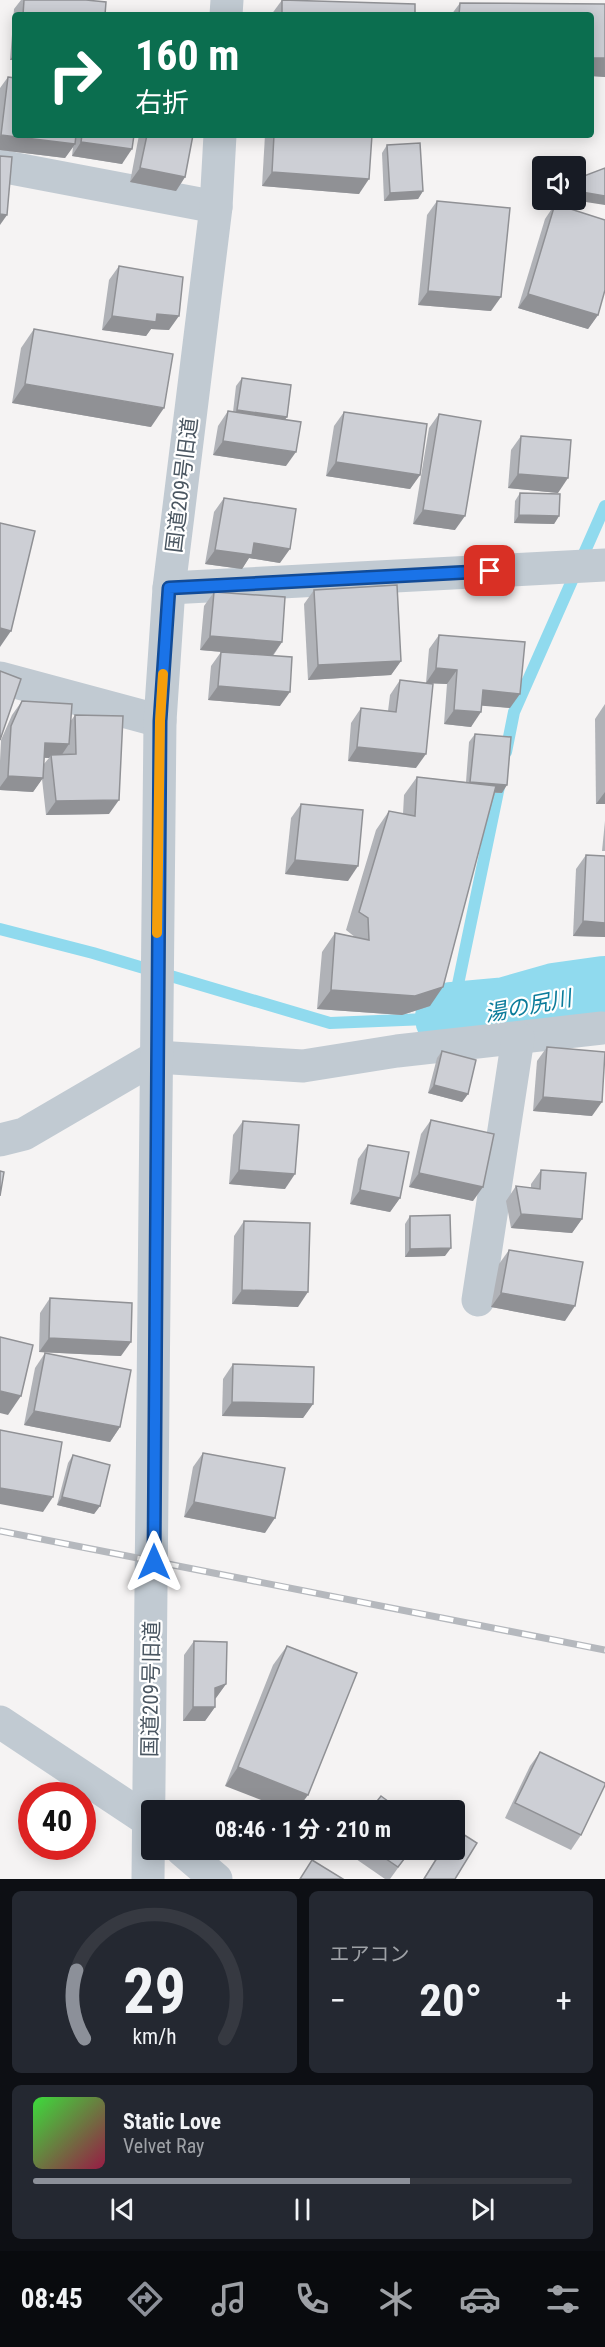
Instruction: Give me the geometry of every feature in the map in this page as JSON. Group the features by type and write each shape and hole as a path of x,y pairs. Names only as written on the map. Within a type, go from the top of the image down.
{"street":[{"name":"国道209号旧道","path":"150,1800 160,721 169,588 216,207 220,138"},
{"path":"0,166 216,207"},
{"path":"169,588 605,565"},
{"path":"0,678 160,721"},
{"path":"0,1140 24,1134 156,1057 303,1066 397,1051 602,1028"},
{"path":"478,1300 518,1038"},
{"path":"0,1722 141,1816"},
{"name":"国道209号旧道","path":"148,1879 149,1860"},
{"path":"194,1860 216,1879"}],"building":[{"path":"24,0 106,2 105,12 23,12"},
{"path":"282,0 415,4 415,12 282,12"},
{"path":"460,3 605,4 605,58 594,58 594,12 459,12"},
{"path":"8,77 12,78 12,136 1,135"},
{"path":"26,138 76,138 75,144"},
{"path":"82,138 134,138 132,149 81,142"},
{"path":"146,138 192,138 185,177 140,168"},
{"path":"274,138 372,138 369,179 272,172"},
{"path":"420,143 423,191 390,193 387,145"},
{"path":"0,156 12,157 7,215 0,214"},
{"path":"605,168 605,196 586,193 586,175"},
{"path":"437,201 510,208 501,297 428,291"},
{"path":"553,210 574,210 605,220 605,290 598,315 528,294"},
{"path":"119,266 183,277 179,316 157,314 156,322 112,316"},
{"path":"34,329 173,354 164,408 25,384"},
{"path":"242,378 291,385 287,417 237,410"},
{"path":"228,411 301,422 296,452 223,441"},
{"path":"344,412 427,424 420,475 336,462"},
{"path":"439,414 481,421 465,516 423,510"},
{"path":"521,436 571,440 568,478 518,474"},
{"path":"520,493 560,494 559,516 519,515"},
{"path":"224,498 296,509 290,549 254,543 252,555 215,550"},
{"path":"0,523 35,531 11,631 0,628"},
{"path":"397,585 401,661 318,665 314,590"},
{"path":"214,592 285,597 282,642 210,636"},
{"path":"439,635 525,642 520,694 483,690 481,712 454,710 457,670 436,668"},
{"path":"221,652 292,657 290,692 218,686"},
{"path":"0,671 21,679 0,740"},
{"path":"400,680 433,684 426,754 357,747 361,708 396,712"},
{"path":"22,701 72,704 69,744 45,743 43,778 8,776 11,726"},
{"path":"75,715 123,716 119,800 56,801 51,755 76,754"},
{"path":"475,734 511,737 507,785 470,782"},
{"path":"417,777 496,786 443,987 415,996 331,990 335,933 369,940 368,918 359,912 389,811 415,816"},
{"path":"301,804 363,810 358,866 295,860"},
{"path":"586,855 605,856 605,923 583,921"},
{"path":"547,1047 605,1052 602,1102 543,1097"},
{"path":"442,1051 476,1060 468,1094 434,1085"},
{"path":"431,1120 494,1134 483,1187 419,1173"},
{"path":"243,1121 299,1125 295,1174 239,1170"},
{"path":"368,1145 409,1152 400,1198 360,1190"},
{"path":"541,1170 586,1173 582,1219 521,1214 516,1186 540,1189"},
{"path":"0,1171 4,1172 0,1196"},
{"path":"450,1215 451,1248 410,1249 410,1216"},
{"path":"244,1221 310,1223 308,1292 242,1290"},
{"path":"509,1250 583,1262 575,1306 501,1293"},
{"path":"50,1298 132,1303 131,1342 49,1338"},
{"path":"0,1337 33,1345 21,1396 0,1391"},
{"path":"45,1353 131,1370 120,1427 34,1411"},
{"path":"233,1364 314,1367 313,1404 232,1402"},
{"path":"0,1430 62,1442 53,1497 0,1488"},
{"path":"203,1453 285,1468 275,1518 194,1502"},
{"path":"73,1455 110,1465 100,1506 62,1497"},
{"path":"194,1641 227,1642 226,1684 215,1688 215,1707 193,1707"},
{"path":"287,1646 357,1673 308,1795 238,1767"},
{"path":"540,1752 605,1783 581,1835 515,1803"},
{"path":"465,1835 477,1843 455,1879 424,1879 436,1860 465,1860"},
{"path":"312,1860 343,1879 300,1879"},
{"path":"388,1860 403,1860 398,1867"}],"waterway":[{"path":"506,752 514,712 605,506"},
{"path":"0,929 93,953 330,1023 451,1018 501,777"},
{"name":"湯の尻川","path":"451,1018 506,1013 555,999 605,992"}],"railway":[{"path":"0,1531 605,1650"}],"slow traffic":[{"path":"157,933 160,721 163,674"}],"route":[{"path":"154,1562 160,721 169,588 490,571"}]}
